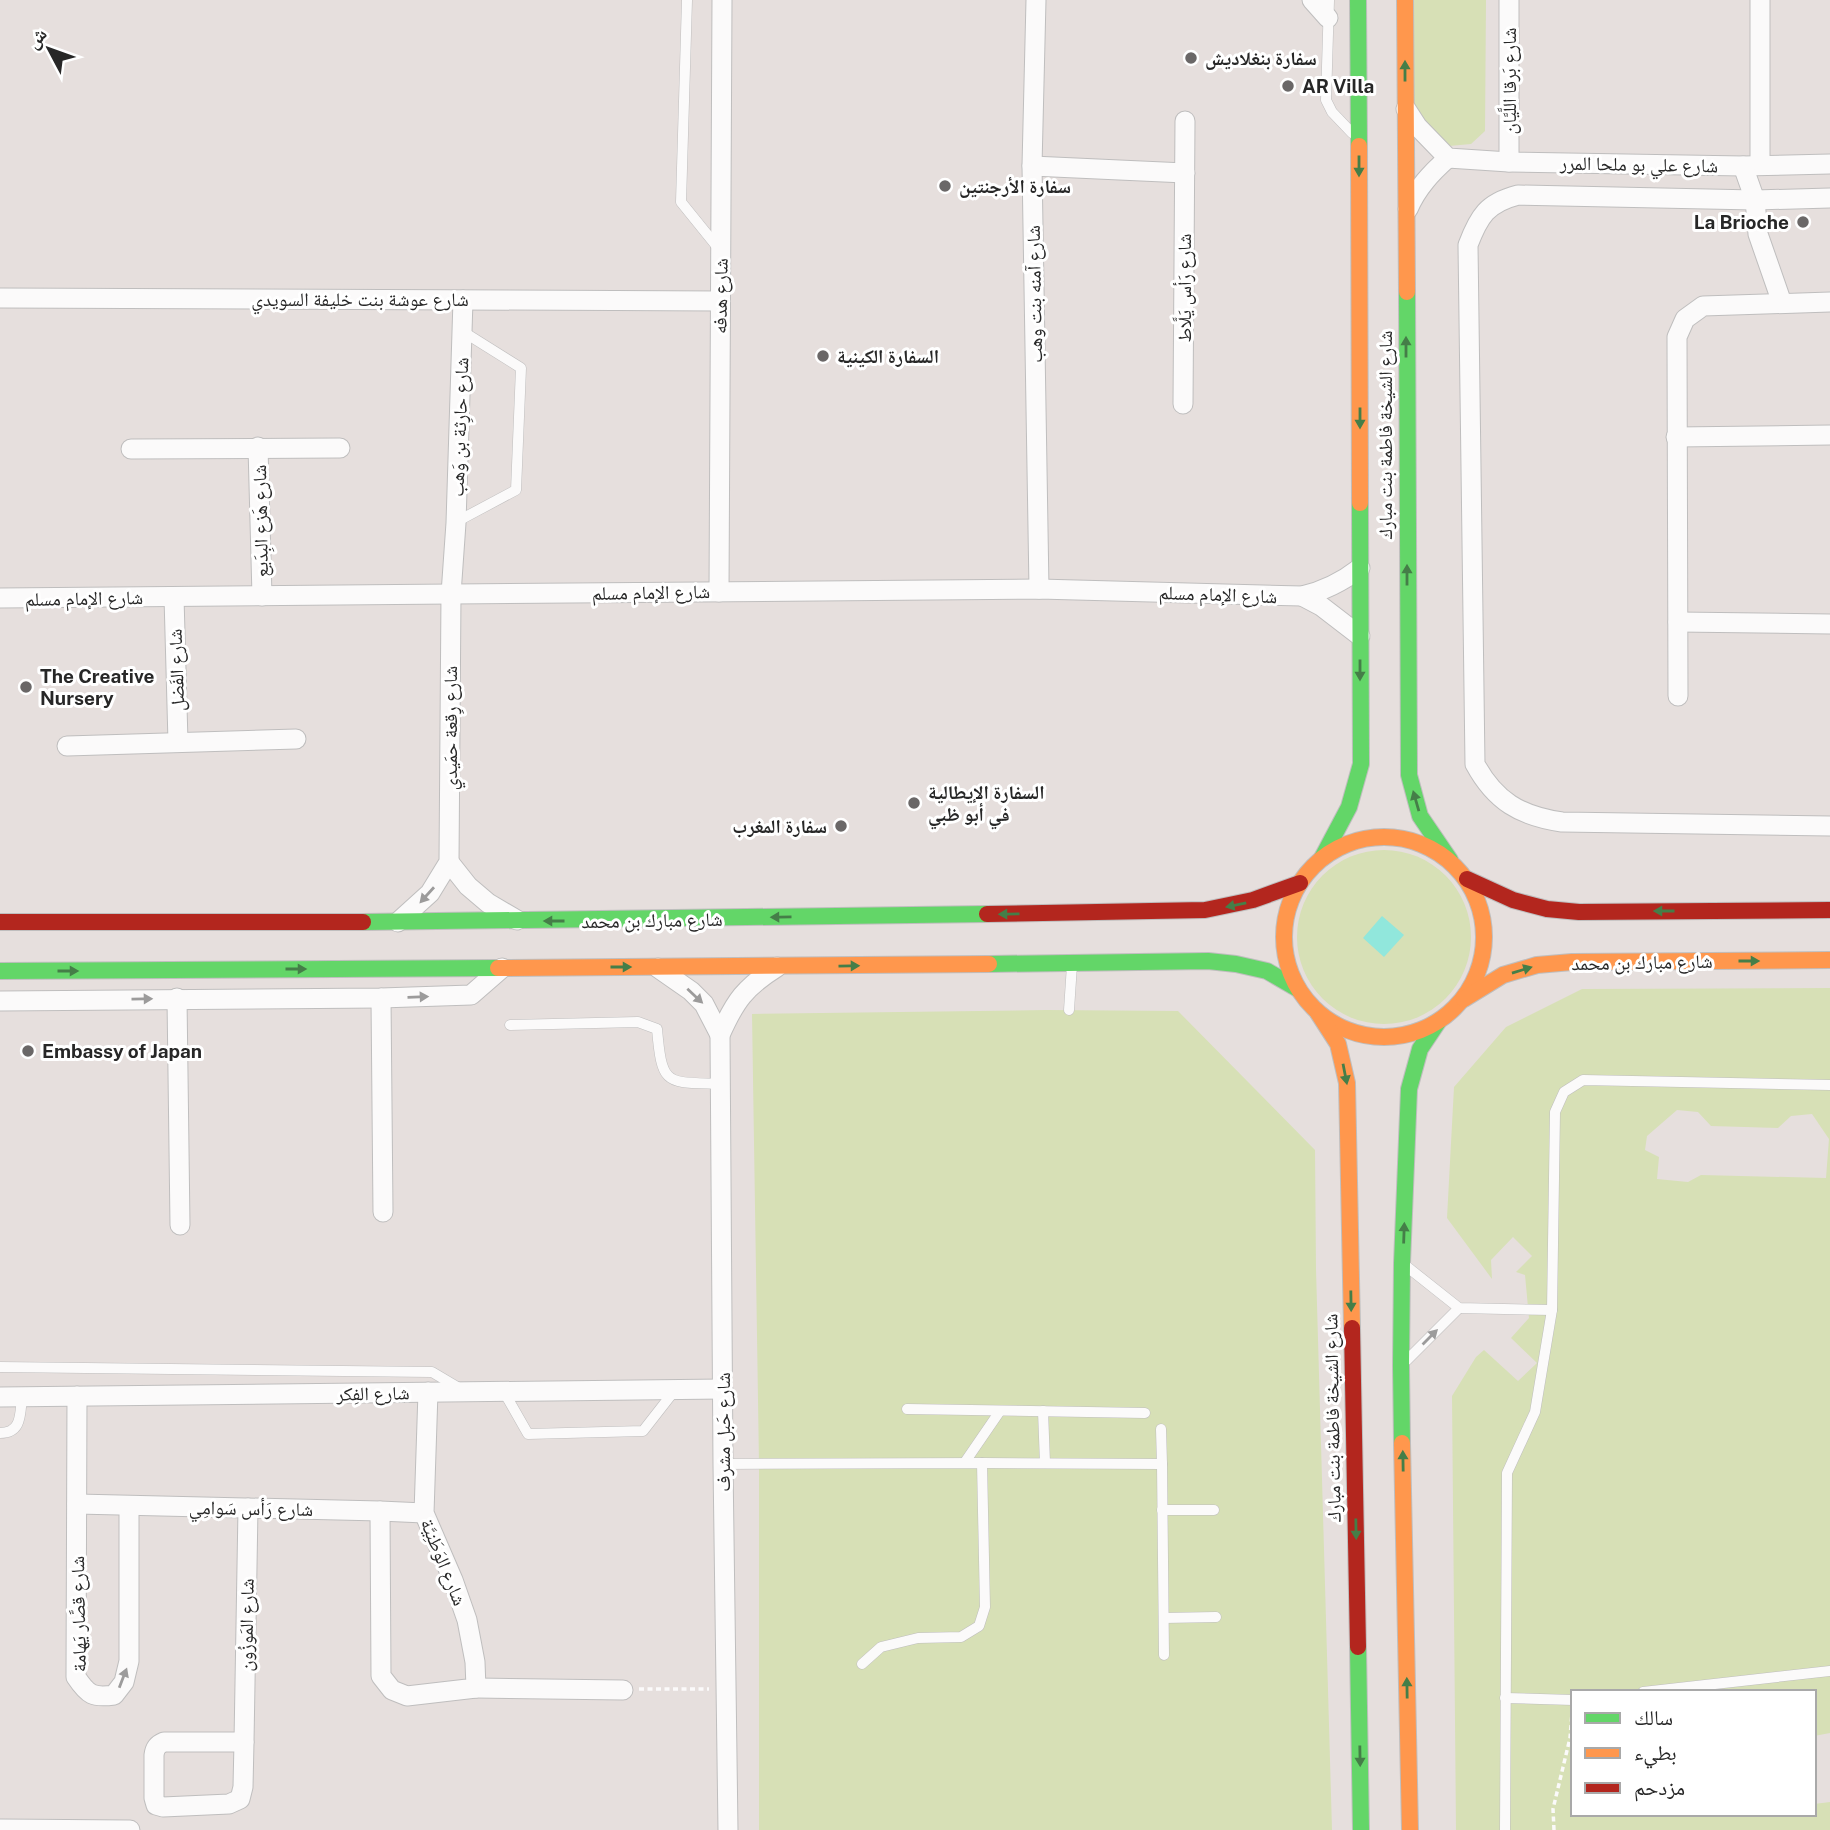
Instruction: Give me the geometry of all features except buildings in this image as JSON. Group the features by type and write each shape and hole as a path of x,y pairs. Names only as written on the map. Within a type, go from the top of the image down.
{"main road":[{"name":"شارع الشيخة فاطمة بنت مبارك","path":"1322,858 1349,807 1361,764 1358,0"},
{"name":"شارع الشيخة فاطمة بنت مبارك","path":"1405,0 1409,775 1420,816 1450,860"},
{"path":"1410,1830 1401,1366 1409,1089 1420,1049 1438,1022 1462,1001 1478,973 1485,941 1481,909 1467,879 1450,860 1427,845 1400,837 1373,837 1346,844 1322,858 1300,883 1288,908 1284,936 1287,963 1298,989 1318,1013 1339,1027 1363,1035 1389,1037 1414,1033 1438,1022"},
{"path":"1467,879 1513,900 1547,909 1568,911 1830,910"},
{"name":"شارع مبارك بن محمد","path":"0,922 519,921 1205,910 1245,903 1300,883"},
{"name":"شارع مبارك بن محمد","path":"1462,1001 1503,975 1537,965 1572,962 1830,960"},
{"path":"0,971 778,967 1208,961 1267,971 1298,989"},
{"name":"شارع الشيخة فاطمة بنت مبارك","path":"1318,1013 1338,1044 1347,1083 1361,1830"}],"street":[{"name":"شارع هدفه","path":"719,592 722,0"},
{"name":"شارع آمنه بنت وهب","path":"1036,0 1032,166 1039,589"},
{"path":"1312,0 1329,9"},
{"name":"شارع بَرقا اللَّيَّان","path":"1509,0 1509,162"},
{"path":"1760,0 1751,165 1758,234 1782,303"},
{"path":"1405,107 1417,126 1448,158 1419,189 1405,213"},
{"name":"شارع رَأس يَلَّاط","path":"1184,404 1185,121"},
{"name":"شارع علي بو ملحا المرر","path":"1448,158 1509,162 1830,164"},
{"path":"1032,166 1185,173"},
{"path":"1830,198 1755,200 1518,195 1504,199 1489,209 1477,222 1468,245 1475,764 1485,782 1499,798 1518,810 1542,819 1562,822 1830,826"},
{"name":"شارع عوشة بنت خليفة السويدي","path":"0,298 720,300"},
{"name":"شارع حارِثة بن وَهب","path":"451,594 456,523 463,300"},
{"path":"1678,696 1677,337 1685,319 1703,306 1830,302"},
{"path":"1676,437 1830,435"},
{"name":"شارع هَزع البِدَيع","path":"258,447 262,596"},
{"name":"شارع هَزع البِدَيع","path":"131,449 340,448"},
{"name":"شارع الإمام مسلم","path":"0,598 1039,589 1302,596 1333,586 1360,568"},
{"name":"شارع رِقعة حمَيدي","path":"449,862 451,594"},
{"name":"شارع الإمام مسلم","path":"1302,596 1321,606 1360,636"},
{"name":"شارع الفَضل","path":"174,597 178,742"},
{"path":"1678,622 1830,624"},
{"path":"67,746 296,739"},
{"path":"398,922 430,893 449,862 468,886 488,904 519,921"},
{"name":"شارع حَبل مشرف","path":"658,967 704,1003 720,1035"},
{"name":"شارع حَبل مشرف","path":"728,1830 720,1035 729,1014 743,993 778,967"},
{"path":"0,1001 471,995 502,968"},
{"path":"177,998 180,1226"},
{"path":"381,998 383,1212"},
{"name":"شارع الفِكر","path":"0,1397 723,1389"},
{"name":"شارع الوَطَنِيَّة","path":"428,1392 424,1513 467,1620 475,1662 476,1688"},
{"name":"شارع قصَّار يَهامة","path":"77,1396 76,1677 85,1690 98,1697 114,1695 124,1682 129,1661 129,1506"},
{"name":"شارع رَأس سَوامِي","path":"77,1504 424,1513"},
{"name":"شارع المَوزُون","path":"244,1742 158,1744 154,1755 156,1805 163,1807 235,1803 243,1793 244,1742 247,1508"},
{"path":"380,1511 381,1676 392,1690 407,1696 476,1688 623,1690"},
{"path":"0,1829 130,1830"}],"lane":[{"path":"687,0 681,202 721,251"},
{"path":"1329,9 1326,100 1332,112 1359,140"},
{"name":"شارع حارِثة بن وَهب","path":"456,523 516,490 521,368 463,331"},
{"path":"1069,1010 1072,962"},
{"path":"510,1025 638,1022 657,1029 660,1060 666,1076 678,1083 720,1084"},
{"path":"1505,1830 1507,1473 1535,1412 1552,1310 1556,1112 1564,1091 1583,1080 1830,1085"},
{"path":"1402,1263 1459,1308 1552,1310"},
{"path":"1401,1366 1459,1308"},
{"path":"0,1367 432,1372 466,1392"},
{"path":"503,1392 528,1434 643,1431 675,1390"},
{"path":"0,1433 10,1432 17,1426 22,1397"},
{"path":"907,1409 1145,1413"},
{"path":"965,1462 1000,1410"},
{"path":"1043,1411 1045,1463"},
{"path":"1161,1429 1164,1655"},
{"path":"862,1664 881,1647 918,1638 961,1637 979,1626 985,1607 982,1463"},
{"path":"723,1464 1161,1464"},
{"path":"1162,1510 1214,1510"},
{"path":"1164,1618 1216,1617"},
{"path":"1661,1690 1830,1671"},
{"path":"1505,1698 1571,1700"}],"path":[{"path":"623,1690 726,1688"},
{"path":"1554,1830 1553,1809 1570,1738 1571,1719"}],"green space":[{"path":"1412,0 1486,0 1485,131 1471,144 1449,146 1411,110"},
{"path":"1384,850 1417,856 1446,875 1465,904 1471,937 1465,970 1446,999 1417,1018 1384,1024 1351,1018 1322,999 1303,970 1297,937 1303,904 1322,875 1351,856"},
{"path":"1830,988 1830,1733 1816,1736 1816,1690 1571,1690 1571,1816 1816,1816 1816,1804 1830,1802 1830,1830 1456,1830 1452,1396 1476,1357 1484,1350 1518,1381 1537,1363 1511,1338 1529,1318 1525,1275 1516,1272 1532,1256 1513,1237 1491,1260 1492,1279 1447,1218 1454,1087 1506,1027 1582,989","holes":["1677,1110 1698,1112 1711,1126 1778,1128 1791,1116 1812,1114 1829,1139 1826,1178 1701,1175 1688,1182 1657,1179 1659,1157 1645,1150 1647,1136"]},
{"path":"1178,1011 1315,1150 1332,1830 759,1830 759,1464 752,1014"}],"water":[{"path":"1382,916 1404,935 1384,957 1363,938"}],"traffic: fast":[{"path":"1358,0 1359,146"},
{"path":"1407,292 1409,775 1420,816 1450,860"},
{"path":"1322,858 1349,807 1361,764 1360,503"},
{"path":"363,922 987,914"},
{"path":"989,964 1208,961 1267,971 1298,989"},
{"path":"0,971 498,968"},
{"path":"1402,1443 1402,1263 1409,1089 1420,1049 1438,1022"},
{"path":"1358,1647 1361,1830"}],"traffic: slow":[{"path":"1405,0 1407,292"},
{"path":"1359,146 1360,503"},
{"path":"1384,837 1404,839 1422,845 1455,866 1476,899 1482,917 1484,937 1482,957 1476,975 1455,1008 1422,1029 1404,1035 1384,1037 1364,1035 1346,1029 1313,1008 1292,975 1286,957 1284,937 1286,917 1292,899 1313,866 1346,845 1364,839 1384,837"},
{"path":"1464,999 1503,975 1537,965 1572,962 1830,960"},
{"path":"498,968 989,964"},
{"path":"1318,1013 1338,1044 1347,1083 1352,1328"},
{"path":"1402,1443 1410,1830"}],"traffic: jam":[{"path":"1467,879 1513,900 1547,909 1579,912 1830,910"},
{"path":"987,914 1205,910 1253,900 1300,883"},
{"path":"0,922 363,922"},
{"path":"1352,1328 1358,1647"}],"place":[{"name":"سفارة بنغلاديش","path":"1191,58"},
{"name":"AR Villa","path":"1288,86"},
{"name":"سفارة الأرجنتين","path":"945,186"},
{"name":"La Brioche","path":"1803,222"},
{"name":"السفارة الكينية","path":"823,356"},
{"name":"The Creative Nursery","path":"26,687"},
{"name":"السفارة الإيطالية في أبو ظبي","path":"914,803"},
{"name":"سفارة المغرب","path":"841,826"},
{"name":"Embassy of Japan","path":"28,1051"}]}
